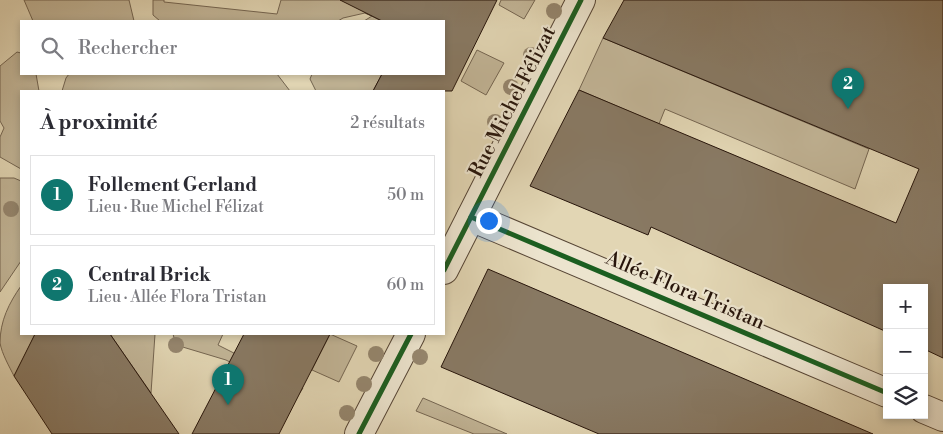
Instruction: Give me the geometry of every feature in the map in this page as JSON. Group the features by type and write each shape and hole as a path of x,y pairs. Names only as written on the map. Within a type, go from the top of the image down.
{"street":[{"name":"Rue Michel Félizat","path":"445,268 581,0"},
{"name":"Allée Flora Tristan","path":"471,217 883,391"},
{"path":"360,434 410,335"},
{"path":"928,411 943,417"}],"shaded area":[{"path":"24,0 129,0 134,20 33,20"},
{"path":"153,0 277,14 281,0 366,0 365,13 340,20 159,20 153,15"},
{"path":"501,0 535,0 524,19 499,5"},
{"path":"372,16 380,20 366,20"},
{"path":"603,38 869,149 855,189 665,109 659,124 579,90"},
{"path":"477,50 504,63 486,95 461,81"},
{"path":"17,52 20,53 20,75 36,75 39,90 20,90 20,168 0,157 0,137 4,128 0,121 0,66"},
{"path":"68,75 278,75 289,90 62,90"},
{"path":"312,75 381,75 374,90 316,90 310,79"},
{"path":"0,178 14,178 20,181 20,262 0,292"},
{"path":"20,288 20,335 35,335 14,376 0,343 0,335 6,313"},
{"path":"111,335 155,335 151,393"},
{"path":"173,335 223,335 218,345 303,388 297,397 226,360 176,345"},
{"path":"330,335 357,346 339,382 312,370"},
{"path":"423,398 507,434 474,434 416,411"}],"building":[{"path":"340,0 497,0 452,91 374,90 381,75 445,75 445,20 380,20"},
{"path":"624,0 943,0 943,358 928,351 928,284 883,284 883,330 651,227 648,235 530,186 579,90 896,223 919,169 603,38"},
{"path":"488,269 873,434 599,434 441,367"},
{"path":"34,335 111,335 179,434 52,434 14,376"},
{"path":"243,335 329,335 279,434 192,434"}],"cycle path":[{"path":"445,268 581,0"},
{"path":"471,217 883,391"},
{"path":"359,434 410,335"}],"place":[{"name":"Central Brick","path":"848,109"},
{"name":"Follement Gerland","path":"228,405"}]}
